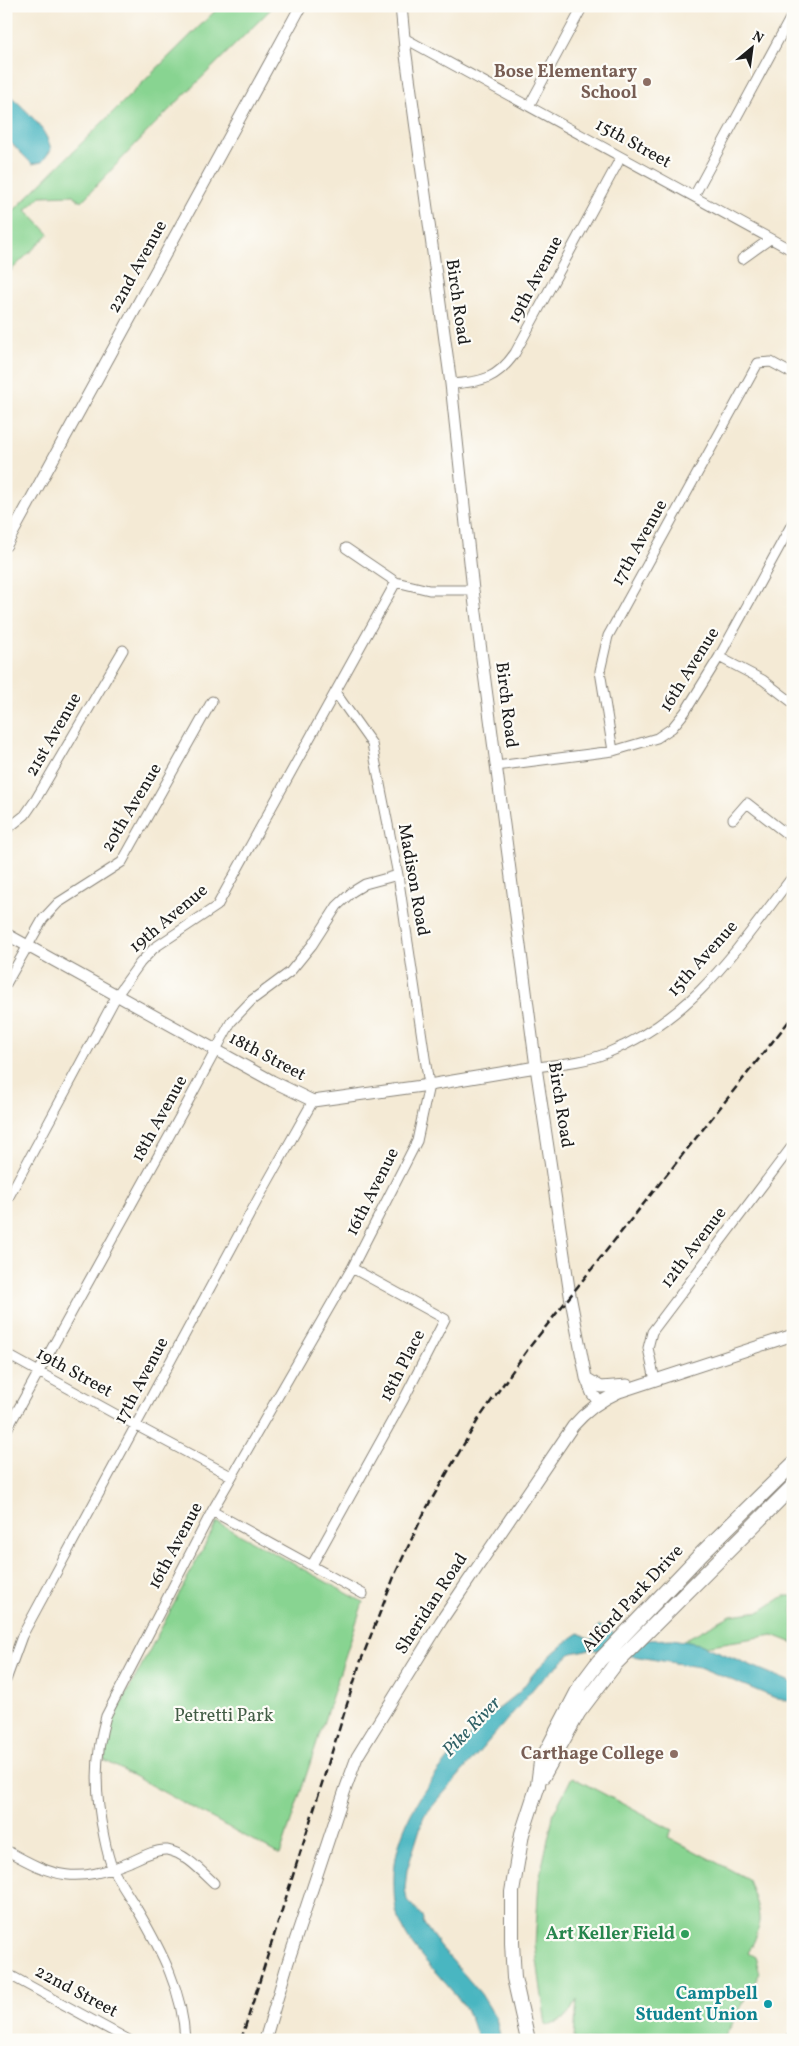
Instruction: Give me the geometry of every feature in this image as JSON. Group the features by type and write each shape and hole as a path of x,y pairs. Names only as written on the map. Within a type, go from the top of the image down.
{"main road":[{"name":"Alford Park Drive","path":"528,2040 514,1978 512,1892 522,1834 538,1785 541,1762 554,1733 581,1685 599,1660 635,1621 793,1464"},
{"name":"Alford Park Drive","path":"538,1785 578,1713 616,1662 793,1486"}],"street":[{"name":"22nd Avenue","path":"6,545 301,6"},
{"name":"Birch Road","path":"401,6 451,384 473,590 536,1067 570,1295 586,1378 599,1402"},
{"path":"529,106 583,6"},
{"path":"694,196 793,13"},
{"name":"15th Street","path":"404,38 793,251"},
{"name":"19th Avenue","path":"451,384 479,381 494,375 506,366 515,353 621,157"},
{"path":"742,259 770,239"},
{"name":"17th Avenue","path":"613,751 600,671 608,636 758,363 771,362 793,374"},
{"name":"16th Avenue","path":"496,766 613,751 656,738 672,728 685,712 719,657 793,522"},
{"path":"346,548 396,582 429,590 473,590"},
{"name":"19th Avenue","path":"6,1202 117,995 140,963 154,948 217,906 396,582"},
{"name":"21st Avenue","path":"6,830 25,815 36,800 122,650"},
{"path":"719,657 763,680 793,703"},
{"name":"Madison Road","path":"335,692 372,744 398,874 428,1085"},
{"name":"20th Avenue","path":"6,984 43,919 58,903 122,862 212,701"},
{"path":"733,819 747,803 793,839"},
{"name":"18th Avenue","path":"6,1431 230,1022 252,1000 290,972 312,945 338,906 352,892 365,884 398,874"},
{"name":"15th Avenue","path":"536,1067 572,1062 607,1053 643,1035 671,1017 704,989 793,876"},
{"name":"18th Street","path":"6,934 313,1102 536,1067"},
{"name":"16th Avenue","path":"185,2040 184,2020 171,1974 150,1932 113,1869 105,1842 96,1792 98,1759 106,1716 212,1511 352,1268 417,1141 428,1085"},
{"name":"17th Avenue","path":"6,1680 22,1636 258,1199 313,1102"},
{"name":"12th Avenue","path":"655,1380 648,1348 652,1332 793,1145"},
{"name":"18th Place","path":"312,1565 404,1399 445,1319 352,1268"},
{"name":"Sheridan Road","path":"265,2040 288,1962 342,1798 362,1749 446,1613 579,1419 599,1402 636,1386 793,1335"},
{"name":"19th Street","path":"6,1354 231,1476"},
{"path":"586,1378 601,1387 636,1386"},
{"path":"778,1501 793,1492"},
{"path":"212,1511 363,1594"},
{"path":"6,1850 37,1868 70,1876 113,1869 149,1854 167,1850 191,1863 214,1883"},
{"name":"22nd Street","path":"6,1973 129,2040"},
{"path":"789,2040 793,2036"}],"green space":[{"path":"220,6 274,6 151,128 81,202 73,195 41,196 26,210 49,234 6,275 6,218"},
{"name":"Petretti Park","path":"217,1522 363,1602 280,1855 104,1760 114,1718"},
{"path":"784,1596 793,1596 793,1643 773,1635 705,1646 682,1641 731,1615 761,1611"},
{"path":"572,1777 672,1830 668,1837 748,1879 758,1908 759,1924 754,1942 748,1953 755,1957 760,1973 723,2040 577,2040 574,2038 577,2000 566,2018 546,2026 535,1945 539,1880 554,1812"}],"water":[{"path":"6,92 33,118 45,134 51,150 42,162 32,164 6,138"},
{"path":"599,1625 613,1633 646,1640 672,1639 700,1644 793,1683 793,1702 778,1699 699,1667 590,1649 572,1653 537,1684 424,1816 407,1870 405,1888 407,1900 422,1916 424,1924 439,1945 481,1994 496,2018 501,2040 478,2040 467,2011 450,1988 421,1956 405,1933 399,1920 394,1886 395,1861 402,1836 425,1790 457,1749 493,1713 517,1694 555,1652 579,1633 591,1640 594,1638"}],"railway":[{"path":"241,2040 360,1663 396,1572 426,1509 478,1420 528,1349 793,1016"}],"place":[{"name":"Bose Elementary School","path":"647,82"},
{"name":"Carthage College","path":"674,1754"},
{"name":"Art Keller Field","path":"685,1934"},
{"name":"Campbell Student Union","path":"768,2004"}],"water label":[{"name":"Pike River","path":"472,1727"}]}
